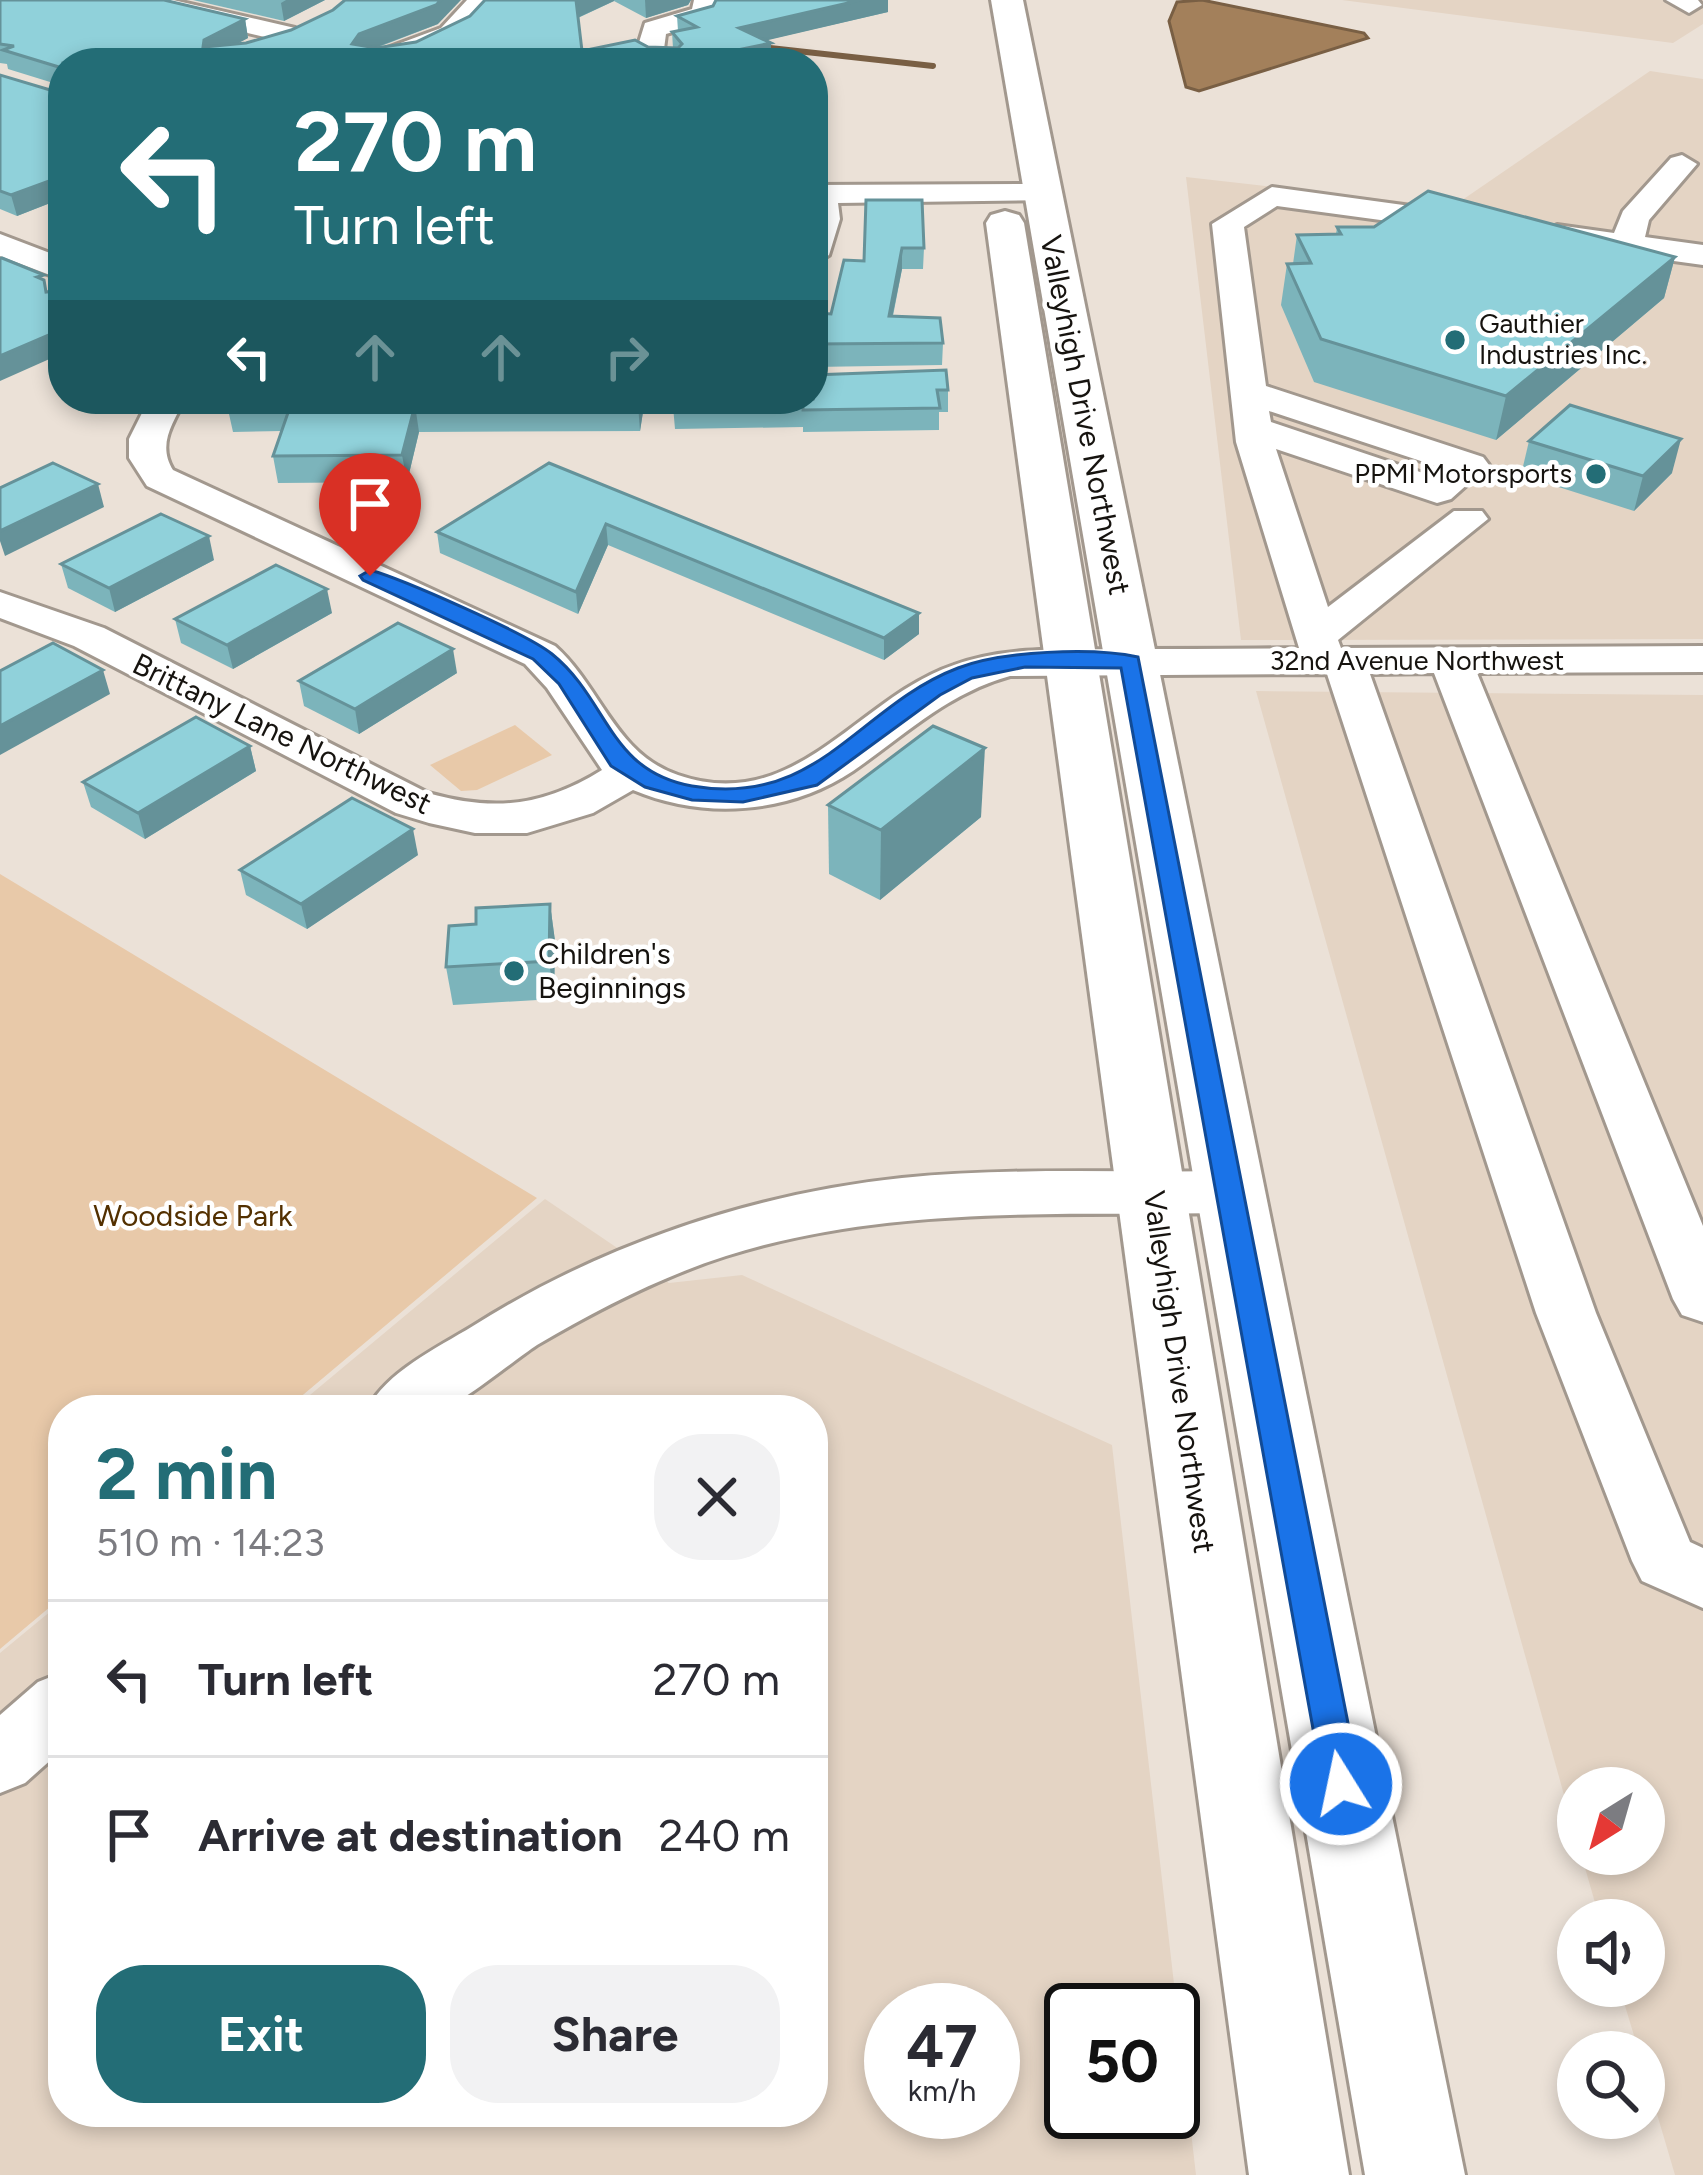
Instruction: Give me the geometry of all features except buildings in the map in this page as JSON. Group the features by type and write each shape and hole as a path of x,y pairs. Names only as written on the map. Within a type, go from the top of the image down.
{"main road":[{"name":"Valleyhigh Drive Northwest","path":"1007,0 1042,194 1100,662"},
{"name":"Valleyhigh Drive Northwest","path":"994,150 1100,662 1192,1193 1415,2175"},
{"name":"Valleyhigh Drive Northwest","path":"1192,1193 1299,2175"}],"street":[{"path":"139,0 284,48"},
{"path":"410,48 460,28 480,0"},
{"path":"651,48 654,29 704,14 707,0"},
{"path":"268,43 317,22"},
{"path":"1627,244 1634,218 1696,160"},
{"path":"828,194 1042,194"},
{"path":"1703,255 1272,196 1228,224 1251,410 1337,667 1566,1313 1624,1461 1665,1562 1703,1579"},
{"path":"1356,244 1402,214"},
{"path":"3,248 48,233"},
{"path":"3,248 48,264"},
{"path":"1251,410 1470,465 1437,491 1251,410"},
{"path":"161,414 145,451 145,461 160,478 540,655 568,680 608,748 632,771"},
{"path":"1337,667 1468,518"},
{"name":"Brittany Lane Northwest","path":"0,604 88,638 394,794 449,815 476,821 564,813 632,771"},
{"path":"1694,659 1703,700"},
{"name":"32nd Avenue Northwest","path":"632,771 692,793 743,795 788,788 826,771 932,691 965,673 1008,662 1337,667 1460,684 1694,659"},
{"path":"1460,684 1703,1300"},
{"path":"419,1395 495,1340 600,1282 756,1224 904,1199 1192,1193"},
{"path":"0,1760 48,1717"}],"shaded area":[{"path":"1202,0 1364,33 1368,38 1199,91 1186,87 1169,21 1177,2"},
{"path":"1342,0 1703,0 1703,24 1673,43"},
{"path":"1650,71 1703,79 1703,639 1241,640 1186,177 1452,207"},
{"path":"1256,691 1703,695 1703,2175 1675,2175 1664,2139 1665,2031 1633,2031 1625,2007 1665,2007 1665,1899 1594,1899 1587,1875 1665,1875 1665,1767 1557,1770"},
{"path":"545,1199 669,1283 742,1275 1112,1445 1174,1983 1044,1983 1044,2139 1192,2139 1196,2175 0,2175 0,1653 48,1613 48,2127 828,2127 828,1395 310,1395"}],"green space":[{"path":"515,725 552,755 477,790 461,791 430,765"},
{"name":"Woodside Park","path":"0,874 537,1198 303,1395 48,1395 48,1609 0,1649"}],"waterway":[{"path":"828,54 933,66"}],"place":[{"name":"Gauthier Industries Inc.","path":"1455,340"},
{"name":"PPMI Motorsports","path":"1596,474"},
{"name":"Children's Beginnings","path":"514,971"}],"route":[{"path":"370,576 555,666 608,748 632,771 670,788 717,796 767,792 809,780 932,691 965,673 1025,661 1131,662 1341,1784"}]}
